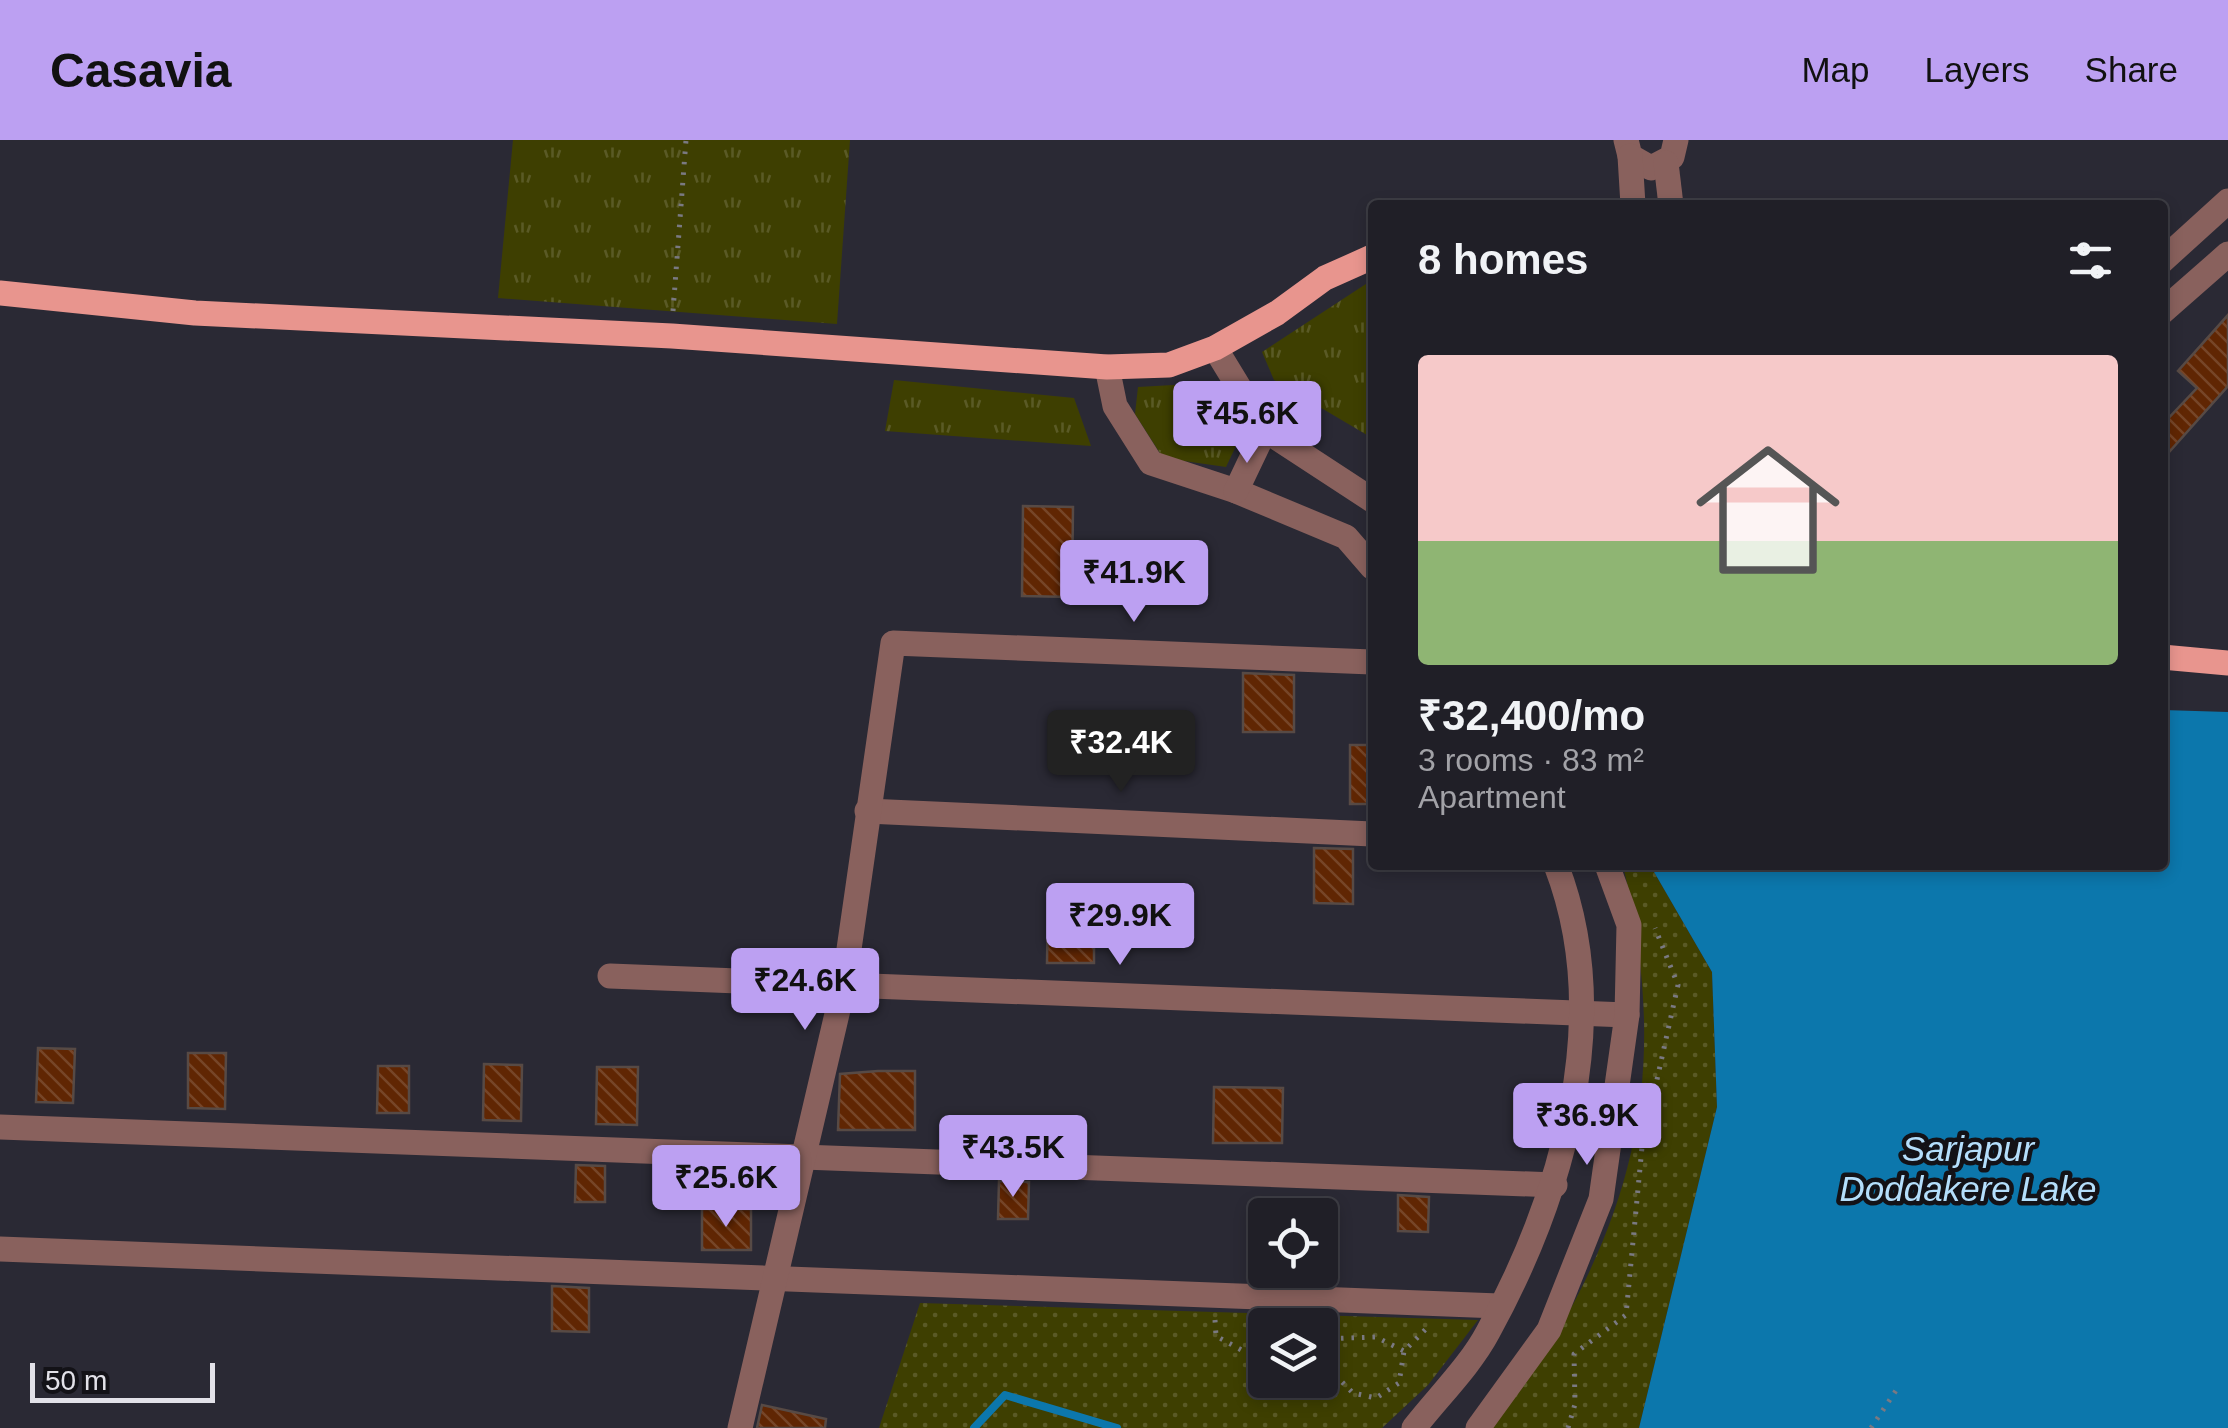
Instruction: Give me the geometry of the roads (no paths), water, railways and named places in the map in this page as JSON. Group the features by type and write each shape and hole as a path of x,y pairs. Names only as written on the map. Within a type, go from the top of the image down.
{"main road":[{"path":"0,293 196,313 672,336 1106,367 1168,365 1215,348 1276,313 1325,278 1368,259"},
{"path":"2168,657 2228,662"}],"street":[{"path":"1628,148 1651,168 1671,151"},
{"path":"1628,148 1633,200"},
{"path":"1671,151 1671,200"},
{"path":"2168,256 2228,201"},
{"path":"2168,307 2225,261"},
{"path":"1215,348 1266,430 1368,497"},
{"path":"1106,367 1115,406 1151,463 1236,491 1346,537 1368,562"},
{"path":"1236,491 1266,430"},
{"path":"740,1428 844,984 892,644 1368,662"},
{"path":"867,811 1368,834"},
{"path":"1414,1428 1487,1334 1555,1185 1574,1087 1582,960 1557,870"},
{"path":"1478,1428 1549,1330 1601,1199 1627,1015 1629,925 1609,870"},
{"path":"610,976 1627,1015"},
{"path":"0,1128 1555,1185"},
{"path":"0,1249 1500,1306"}],"water":[{"name":"Sarjapur Doddakere Lake","path":"2168,710 2228,712 2228,1428 1639,1428 1717,1107 1712,972 1653,870 2168,870"}],"waterway":[{"path":"974,1428 1005,1395 1117,1428"}]}
